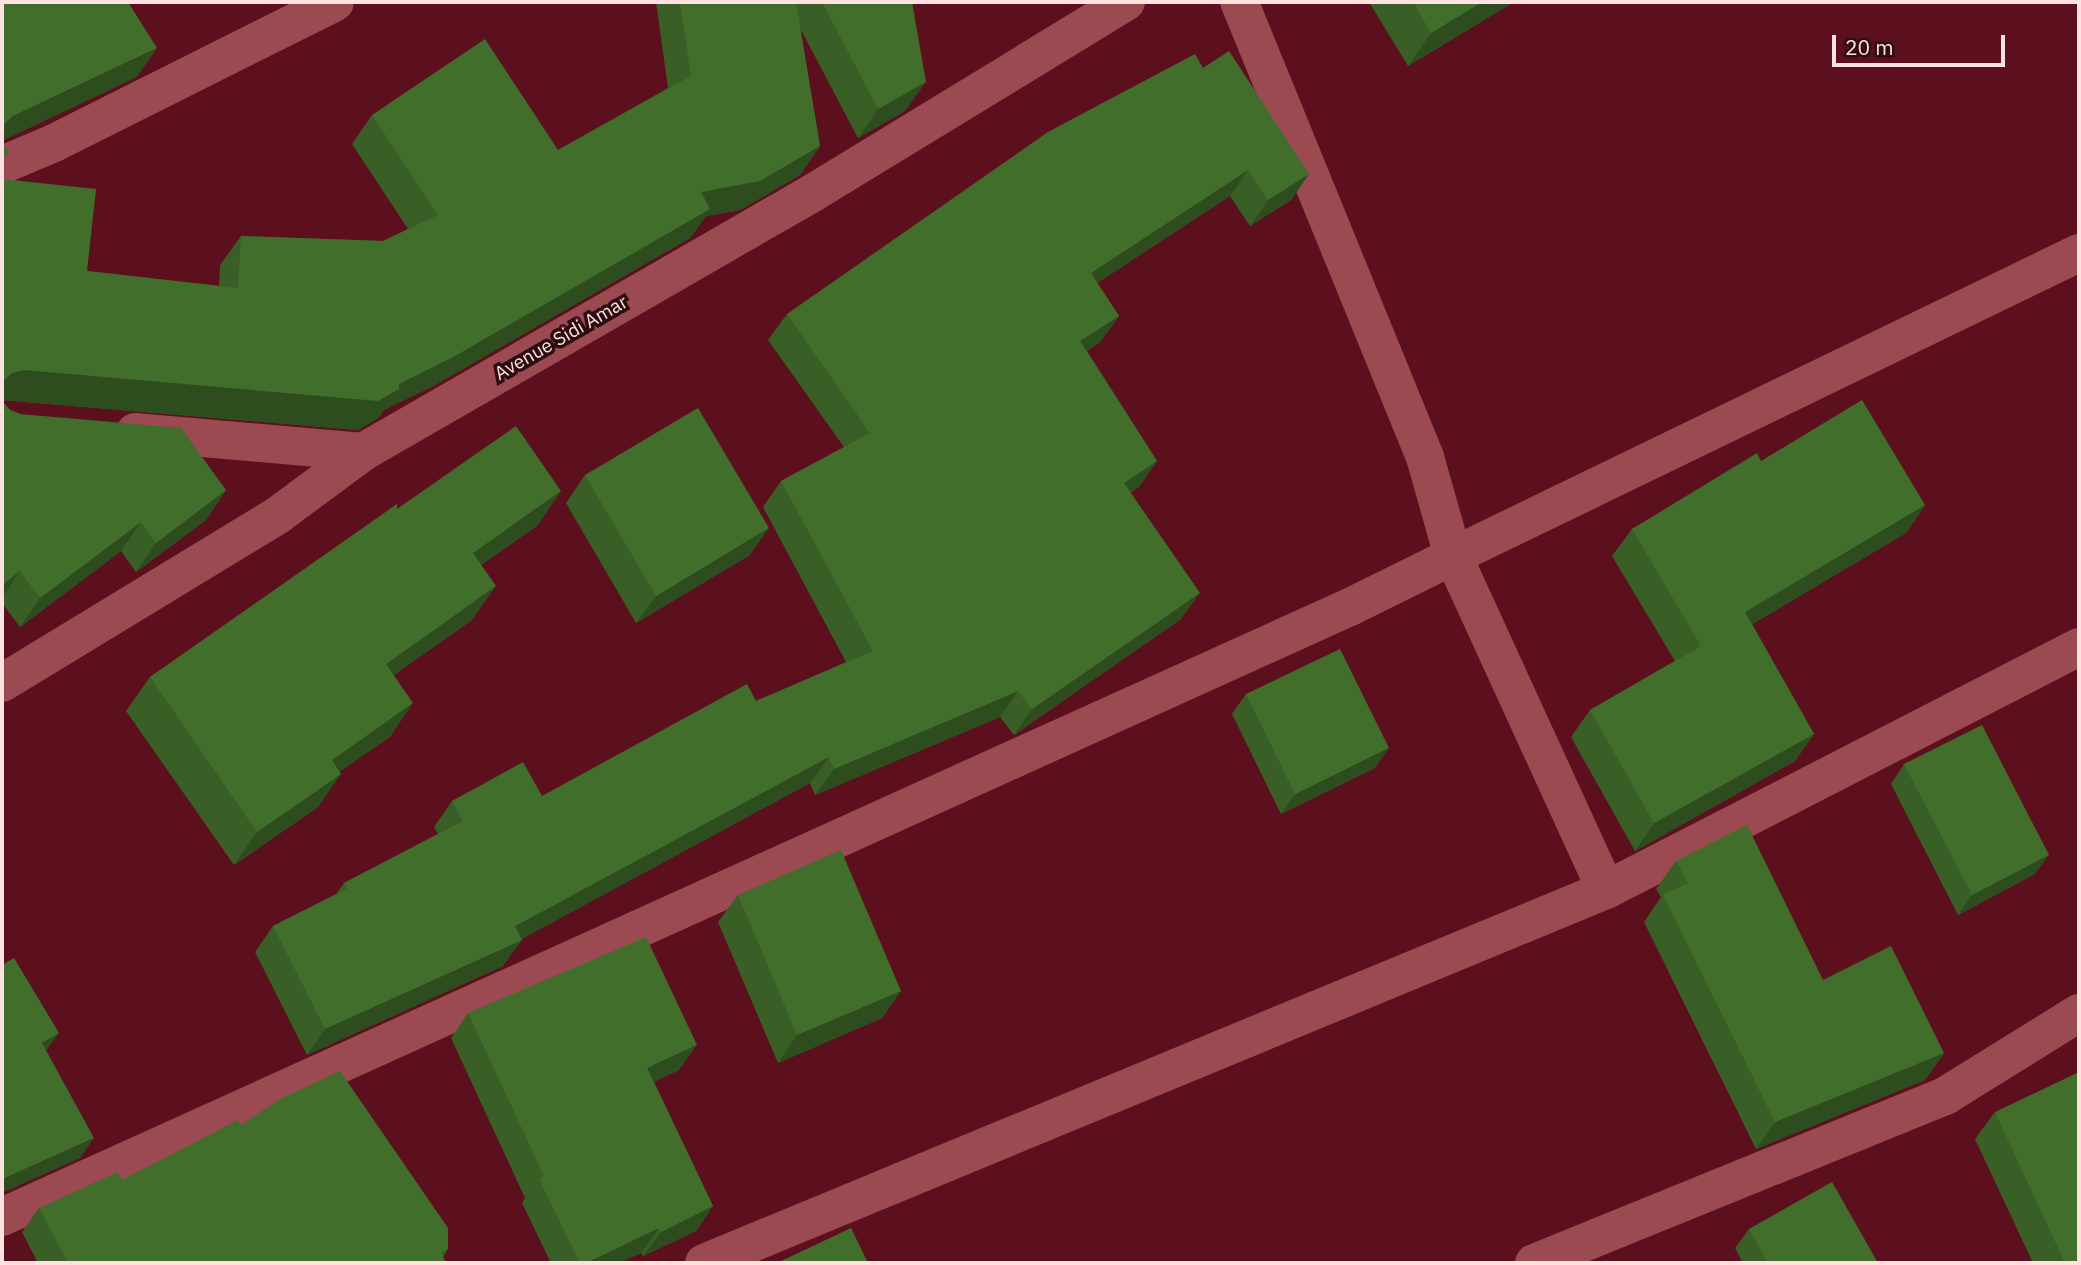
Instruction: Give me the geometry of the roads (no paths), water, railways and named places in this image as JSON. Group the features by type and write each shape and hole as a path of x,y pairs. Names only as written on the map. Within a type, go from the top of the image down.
{"street":[{"path":"2,165 54,143 293,12 335,2"},
{"name":"Avenue Sidi Amar","path":"2,682 278,515 363,452 811,194 1126,2"},
{"path":"1239,2 1426,457 1453,556 1606,890"},
{"path":"2,1217 1337,613 2079,253"},
{"path":"99,429 363,452"},
{"path":"704,1263 1606,890 2079,647"},
{"path":"1534,1263 1945,1096 2079,1013"}]}
